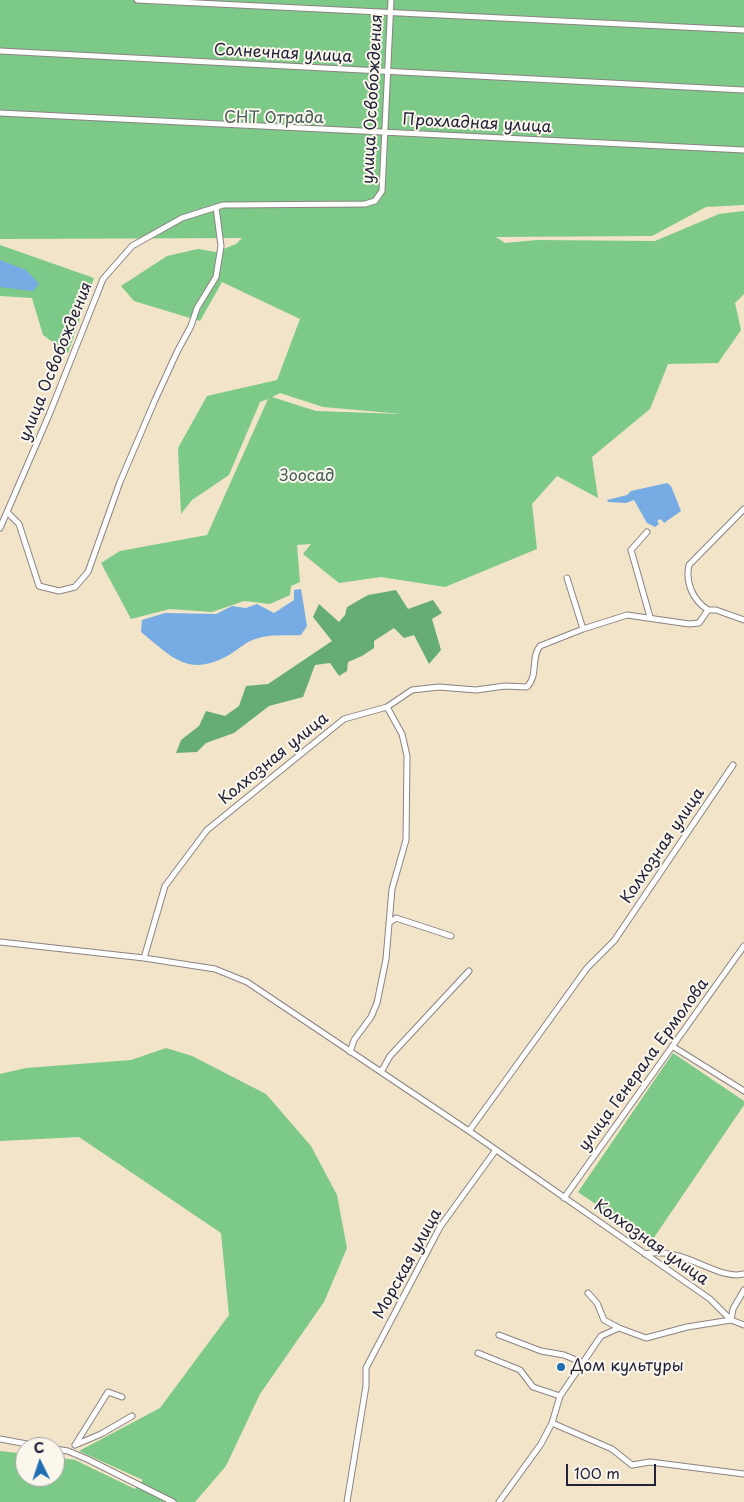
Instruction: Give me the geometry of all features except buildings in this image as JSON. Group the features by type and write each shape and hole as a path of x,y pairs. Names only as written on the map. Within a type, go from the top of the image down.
{"street":[{"path":"137,0 744,30"},
{"name":"улица Освобождения","path":"0,528 49,415 103,279 132,246 182,218 223,205 364,204 375,201 382,191 391,0"},
{"name":"Солнечная улица","path":"0,51 744,90"},
{"name":"Прохладная улица","path":"0,113 744,150"},
{"path":"7,512 19,524 39,586 59,591 75,587 88,572 120,482 155,400 191,326 197,308 216,277 221,246 216,207"},
{"path":"744,509 688,565 687,572 696,602 708,610 716,610 744,620"},
{"path":"647,532 632,550 650,617"},
{"path":"567,578 583,629 627,615 689,624 698,623 708,610"},
{"name":"Колхозная улица","path":"144,958 165,886 207,830 344,719 387,707 412,690 439,687 476,690 505,686 527,687 534,680 536,655 540,646 583,629"},
{"path":"350,1052 354,1040 371,1017 377,1003 386,959 392,889 406,840 408,756 402,734 387,707"},
{"name":"Колхозная улица","path":"469,1131 587,968 614,942 733,766"},
{"path":"389,923 396,918 451,936"},
{"name":"Колхозная улица","path":"0,942 144,958 215,969 247,982 469,1131 710,1299 731,1320 744,1325"},
{"name":"улица Генерала Ермолова","path":"564,1198 744,946"},
{"path":"381,1072 390,1056 469,972"},
{"path":"672,1046 744,1091"},
{"name":"Морская улица","path":"347,1502 366,1386 366,1368 440,1227 496,1151"},
{"path":"645,1254 681,1255 729,1275 744,1274"},
{"path":"588,1293 597,1302 604,1320 646,1338 688,1327 731,1320 736,1304 744,1290"},
{"path":"499,1502 542,1444 552,1423 560,1396 601,1336 620,1328"},
{"path":"499,1335 541,1351 564,1355 583,1363"},
{"path":"478,1353 520,1370 532,1387 560,1396"},
{"path":"72,1453 108,1392 122,1397"},
{"path":"75,1446 132,1416"},
{"path":"552,1423 612,1449 632,1465 650,1462 744,1474"},
{"path":"0,1440 15,1442"},
{"path":"65,1451 173,1502"}],"green space":[{"path":"0,0 744,0 744,205 706,207 652,236 496,237 505,243 537,240 655,241 719,214 744,211 744,294 735,303 741,330 718,363 668,364 650,409 592,457 598,498 557,476 532,504 537,549 445,587 381,577 339,583 303,554 311,544 297,545 300,582 291,586 290,595 270,604 244,601 212,612 170,609 131,619 101,563 120,551 207,535 268,399 260,402 229,475 192,500 181,514 178,448 207,396 277,380 300,319 222,282 200,321 134,301 121,286 167,256 198,249 216,252 236,244 242,238 0,239","holes":["280,393 323,407 403,414 316,411 272,397"]},
{"path":"0,245 94,278 68,353 43,335 32,298 0,296"},
{"path":"396,590 408,609 433,600 442,613 432,619 441,650 429,664 414,635 404,638 394,628 374,641 374,648 348,662 347,671 339,676 330,663 315,665 303,697 269,706 234,733 206,743 197,752 176,753 181,740 199,726 206,711 225,716 239,706 246,686 268,684 332,641 313,617 319,604 339,622 345,615 347,607 368,595"},
{"path":"166,1048 192,1056 266,1094 311,1146 337,1195 347,1248 324,1302 260,1394 226,1466 195,1502 0,1502 0,1451 15,1453 15,1487 65,1487 65,1458 75,1460 135,1489 143,1480 79,1451 160,1408 229,1315 221,1233 79,1137 0,1141 0,1074 26,1068 131,1060"},
{"path":"673,1053 744,1101 744,1105 651,1242 578,1192"}],"water":[{"path":"0,260 26,270 39,284 33,291 0,287"},
{"path":"667,483 671,486 681,511 664,523 661,519 657,521 659,524 655,527 647,523 634,500 626,503 608,502 607,500 627,495 631,491"},
{"path":"301,589 307,626 301,635 269,636 254,639 215,662 202,665 181,662 141,632 142,620 165,613 216,614 232,606 246,608 257,604 274,613 294,600 294,590"}],"place":[{"name":"Дом культуры","path":"561,1367"}],"park label":[{"name":"СНТ Отрада","path":"274,119"},
{"name":"Зоосад","path":"307,477"}]}
